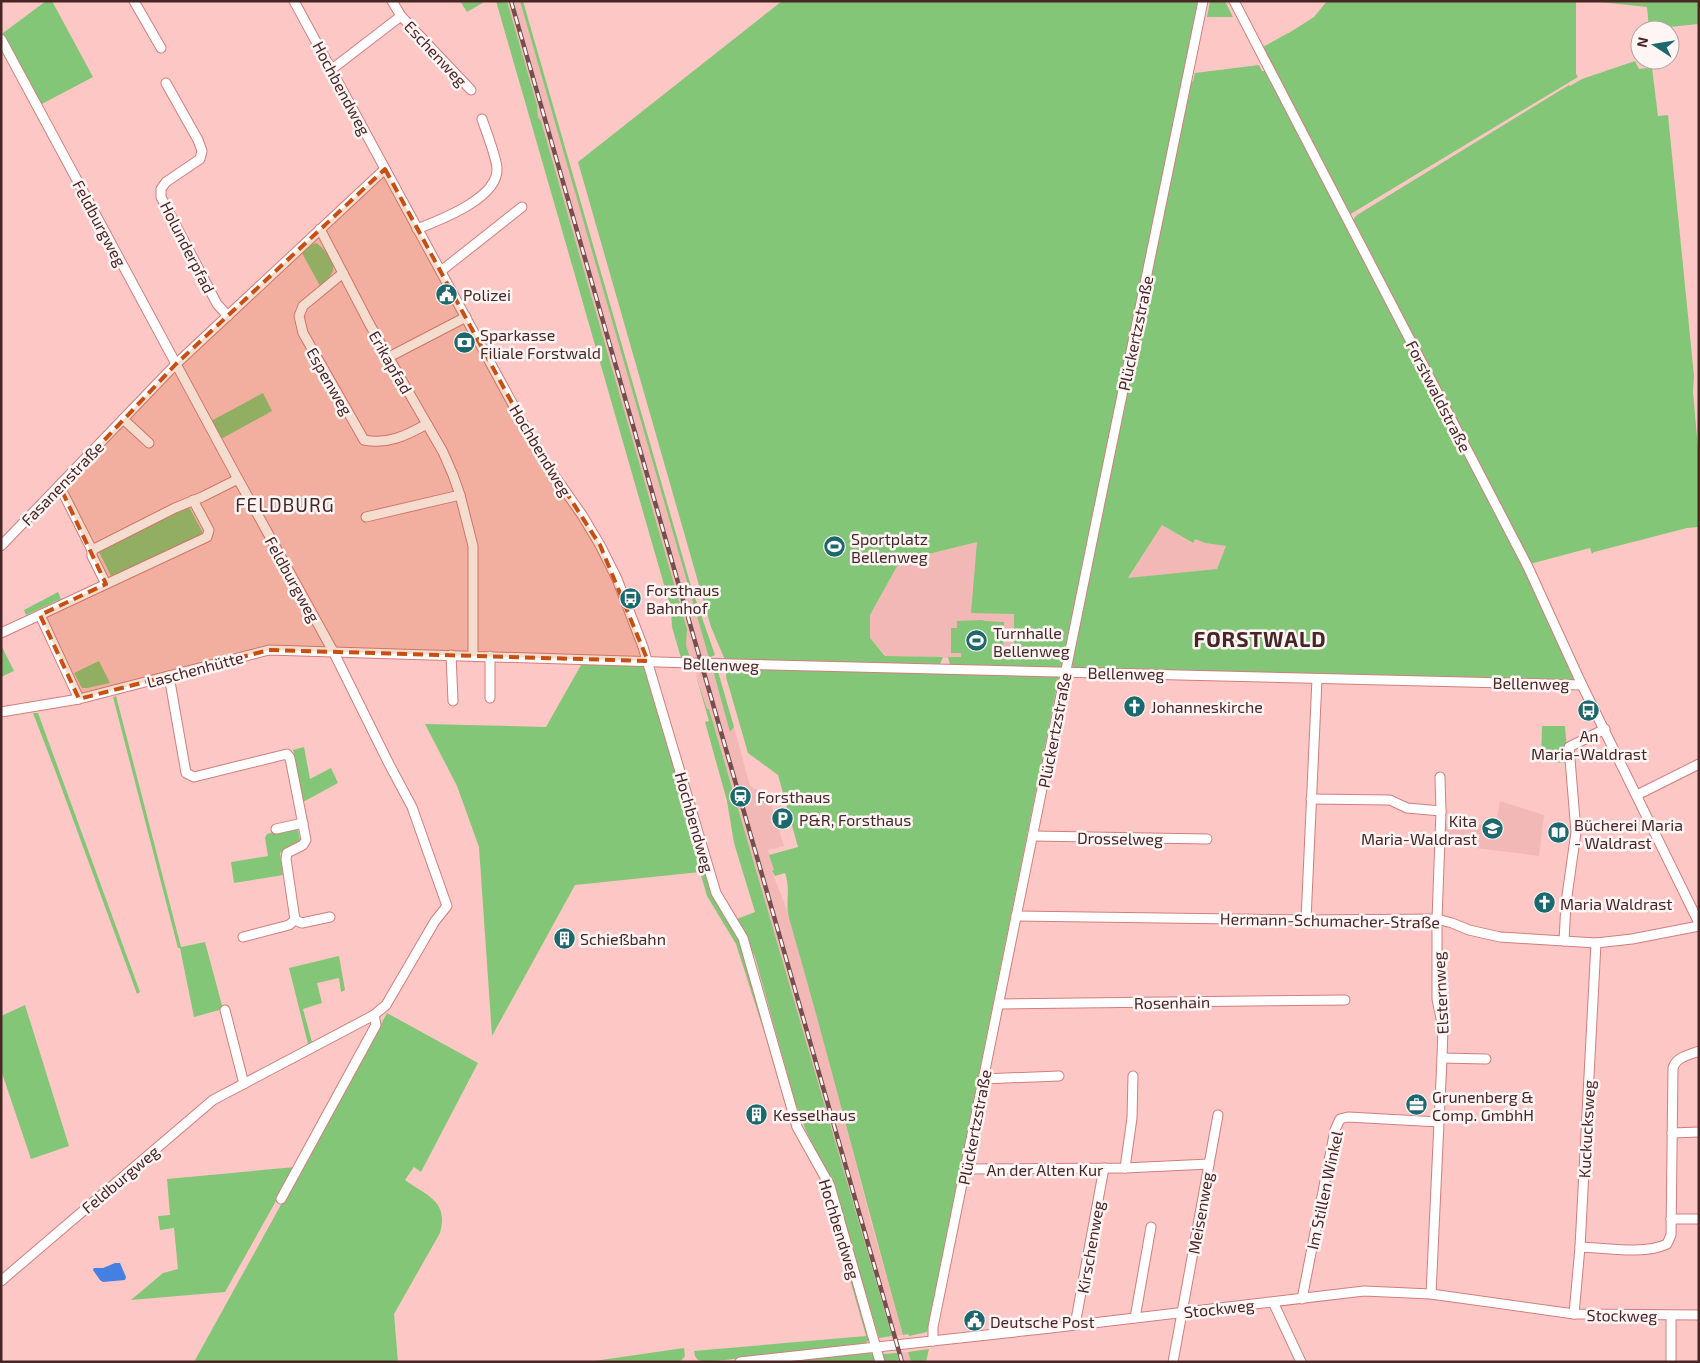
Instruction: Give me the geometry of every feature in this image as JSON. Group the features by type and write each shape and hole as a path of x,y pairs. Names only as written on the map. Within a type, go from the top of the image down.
{"street":[{"path":"134,1 162,48"},
{"name":"Hochbendweg","path":"294,1 535,444 600,545 617,579 648,661 716,894 743,938 797,1126 830,1186 875,1347"},
{"name":"Eschenweg","path":"392,1 401,16 471,90"},
{"name":"Plückertzstraße","path":"933,1341 933,1327 998,1004 1203,1"},
{"name":"Forstwaldstraße","path":"1234,1 1528,567 1582,685 1699,924"},
{"name":"Eschenweg","path":"332,69 401,16"},
{"name":"Feldburgweg","path":"1,39 238,479 334,652 388,764 412,807 446,906 435,921 386,1005 374,1015 213,1100 1,1280"},
{"name":"Holunderpfad","path":"166,82 198,140 202,151 200,159 166,182 160,189 161,197 225,318"},
{"path":"417,229 448,216 471,202 488,190 495,179 497,167 482,119"},
{"path":"225,318 277,272 385,169"},
{"path":"441,271 522,207"},
{"name":"Erikapfad","path":"320,229 342,273 443,452 460,495 473,546 474,655"},
{"name":"Espenweg","path":"342,273 303,306 300,316 303,333 364,440 387,442 409,434 427,424"},
{"path":"389,357 466,316"},
{"name":"Fasanenstraße","path":"1,546 60,487 176,364 225,318"},
{"path":"123,419 149,443"},
{"path":"92,550 238,479"},
{"path":"60,487 92,550 92,556 106,584"},
{"path":"366,517 460,495"},
{"path":"1,633 207,537 209,530 194,500"},
{"path":"40,616 79,699"},
{"name":"Laschenhütte","path":"1,712 79,699 269,650 392,654"},
{"name":"Bellenweg","path":"392,654 1582,685"},
{"path":"451,655 453,701"},
{"path":"490,656 490,698"},
{"path":"168,676 186,774 194,777 287,754 290,758 306,840 303,845 288,853 286,859 295,920"},
{"path":"1306,920 1317,679"},
{"path":"1564,941 1566,904 1576,832 1569,746 1605,729"},
{"path":"1636,795 1699,764"},
{"name":"Elsternweg","path":"1431,1294 1443,1028 1437,999 1440,778"},
{"path":"1311,799 1390,800 1407,808 1441,811"},
{"path":"276,829 303,823"},
{"name":"Drosselweg","path":"1033,836 1207,839"},
{"name":"Hermann-Schumacher-Straße","path":"1016,916 1306,920 1437,919 1469,930 1500,937 1596,943 1634,939 1699,924"},
{"path":"295,920 302,923 330,917"},
{"path":"243,937 288,925 295,920"},
{"name":"Kuckucksweg","path":"1574,1314 1580,1247 1596,943"},
{"name":"Rosenhain","path":"998,1004 1345,1000"},
{"path":"225,1010 244,1084"},
{"path":"281,1199 376,1025 374,1015"},
{"path":"1580,1247 1631,1250 1659,1248 1667,1244 1671,1235 1672,1074 1674,1063 1699,1051"},
{"name":"Elsternweg","path":"1442,1058 1486,1059"},
{"path":"983,1079 1060,1076"},
{"name":"An der Alten Kur","path":"1126,1168 1132,1118 1133,1076"},
{"name":"Meisenweg","path":"1174,1362 1218,1115"},
{"name":"Im Stillen Winkel","path":"1302,1299 1335,1130 1340,1119 1348,1117 1439,1122"},
{"path":"1672,1134 1699,1132"},
{"name":"An der Alten Kur","path":"965,1169 1126,1168 1209,1164"},
{"name":"Kirschenweg","path":"1075,1325 1104,1168"},
{"path":"1671,1219 1699,1218"},
{"path":"1135,1318 1151,1227"},
{"name":"Stockweg","path":"740,1362 1302,1299 1364,1290 1431,1294 1574,1314 1699,1316"},
{"path":"1273,1302 1301,1362"},
{"path":"1671,1316 1671,1362"},
{"path":"875,1347 880,1362"}],"highlighted area":[{"path":"385,169 530,436 600,545 648,661 269,650 79,699 40,615 106,584 60,487 176,364"}],"shaded area":[{"path":"507,1 520,1 730,731 734,727 750,786 769,797 784,846 768,850 774,871 772,872 787,910 820,1024 871,1222 903,1335 892,1336 709,709 707,709 696,672 685,659 690,658 686,645 687,629 541,121 538,117 537,105"},
{"path":"1162,525 1192,543 1195,539 1205,543 1226,546 1217,569 1128,579"},
{"path":"977,542 1014,614 1015,655 962,654 961,658 886,656 870,638 870,615 900,561"},
{"name":"Kita Maria-Waldrast","path":"1500,801 1544,815 1539,856 1444,844 1445,824 1496,825"},
{"path":"908,1352 911,1362 899,1362 897,1353"}],"green space":[{"path":"46,1 52,1 93,77 40,105 3,33"},
{"path":"460,1 486,1 467,12"},
{"path":"496,1 507,1 537,105 538,117 541,121 687,629 686,645 690,658 681,658 672,627 671,609"},
{"path":"520,1 523,1 691,586 715,655 709,658"},
{"path":"782,1 1199,1 1065,659 1061,667 950,665 948,657 961,657 961,653 951,653 951,628 957,628 957,621 983,620 1004,622 1003,654 1014,654 1014,614 971,613 977,542 900,561 870,615 870,638 885,656 943,657 940,664 725,660 711,627 578,162"},
{"path":"1210,1 1225,1 1233,17 1207,17"},
{"path":"1327,1 1576,1 1576,74 1578,77 1349,215 1261,48 1314,17"},
{"path":"1591,1 1699,1 1699,24 1680,26 1680,20 1648,20 1647,7"},
{"path":"1630,63 1630,70 1652,70 1658,116 1668,115 1694,376 1693,392 1699,460 1699,527 1687,528 1592,554 1590,548 1530,564 1352,221 1357,215 1569,85"},
{"path":"1259,65 1262,71 1266,71 1523,565 1575,681 1078,670 1073,668 1071,662 1191,82 1195,73","holes":["1162,525 1193,543 1195,539 1205,543 1226,546 1217,569 1128,578"]},
{"path":"316,243 328,255 333,266 328,279 320,286 302,253 310,245"},
{"path":"263,393 272,411 221,439 211,421"},
{"path":"188,505 204,535 112,578 98,550"},
{"path":"58,592 61,599 26,615 24,610"},
{"path":"1,645 14,671 1,677"},
{"path":"99,661 110,683 82,688 74,673"},
{"path":"581,665 645,665 711,893 740,942 794,1128 825,1185 869,1340 864,1344 707,1362 698,1360 695,1356 694,1351 866,1336 823,1185 792,1128 736,944 707,896 700,872 575,885 492,1036 479,847 457,786 425,724 546,727"},
{"path":"712,667 717,668 734,727 730,732"},
{"path":"727,667 1059,676 927,1332 909,1336 908,1334 903,1335 789,918 787,879 785,873 775,876 772,871 774,870 769,855 798,847 778,775 748,753 726,677"},
{"path":"695,672 707,709 709,709 892,1336 879,1338 833,1185 806,1131 795,1102 755,957 737,919 755,912 734,843 727,801 705,722 709,721"},
{"path":"116,696 181,947 205,942 223,1009 194,1017 180,948 178,948 113,697"},
{"path":"33,713 38,713 140,992 137,994 56,773"},
{"path":"1542,726 1565,726 1568,763 1541,762"},
{"path":"304,747 310,779 331,768 338,783 303,802 293,750"},
{"path":"294,827 298,830 300,841 280,853 283,875 234,883 231,862 268,856 265,838 267,834"},
{"path":"339,956 345,990 341,992 339,978 317,983 322,1003 303,1009 312,1042 308,1044 289,968"},
{"path":"25,1005 69,1146 31,1159 1,1070 1,1016"},
{"path":"387,1013 478,1063 421,1172 414,1167 405,1180 434,1200 439,1206 442,1222 440,1233 394,1314 398,1362 194,1362"},
{"path":"295,1167 225,1292 131,1300 163,1273 178,1269 174,1228 160,1230 158,1216 170,1215 167,1179"},
{"path":"684,1348 685,1356 680,1362 587,1362"},
{"path":"929,1349 926,1362 911,1362 908,1352"},
{"path":"866,1351 874,1355 876,1362 774,1362"},
{"path":"897,1353 899,1362 884,1362 882,1354"}],"water":[{"path":"120,1263 126,1277 125,1280 103,1282 93,1270 94,1268 103,1268"}],"railway":[{"path":"511,1 902,1362"}],"place":[{"name":"Polizei","path":"447,294"},
{"name":"Sparkasse Filiale Forstwald","path":"464,343"},
{"name":"Sportplatz Bellenweg","path":"835,547"},
{"name":"Forsthaus Bahnhof","path":"630,598"},
{"name":"Turnhalle Bellenweg","path":"977,641"},
{"name":"Johanneskirche","path":"1135,706"},
{"name":"An Maria-Waldrast","path":"1589,711"},
{"name":"Forsthaus","path":"741,796"},
{"name":"P&R, Forsthaus","path":"783,819"},
{"name":"Kita Maria-Waldrast","path":"1493,829"},
{"name":"Bücherei Maria - Waldrast","path":"1558,833"},
{"name":"Maria Waldrast","path":"1544,903"},
{"name":"Schießbahn","path":"564,938"},
{"name":"Grunenberg & Comp. GmbhH","path":"1416,1105"},
{"name":"Kesselhaus","path":"757,1114"},
{"name":"Deutsche Post","path":"974,1321"}],"district":[{"name":"FELDBURG","path":"285,504"},
{"name":"FORSTWALD","path":"1260,638"}]}
